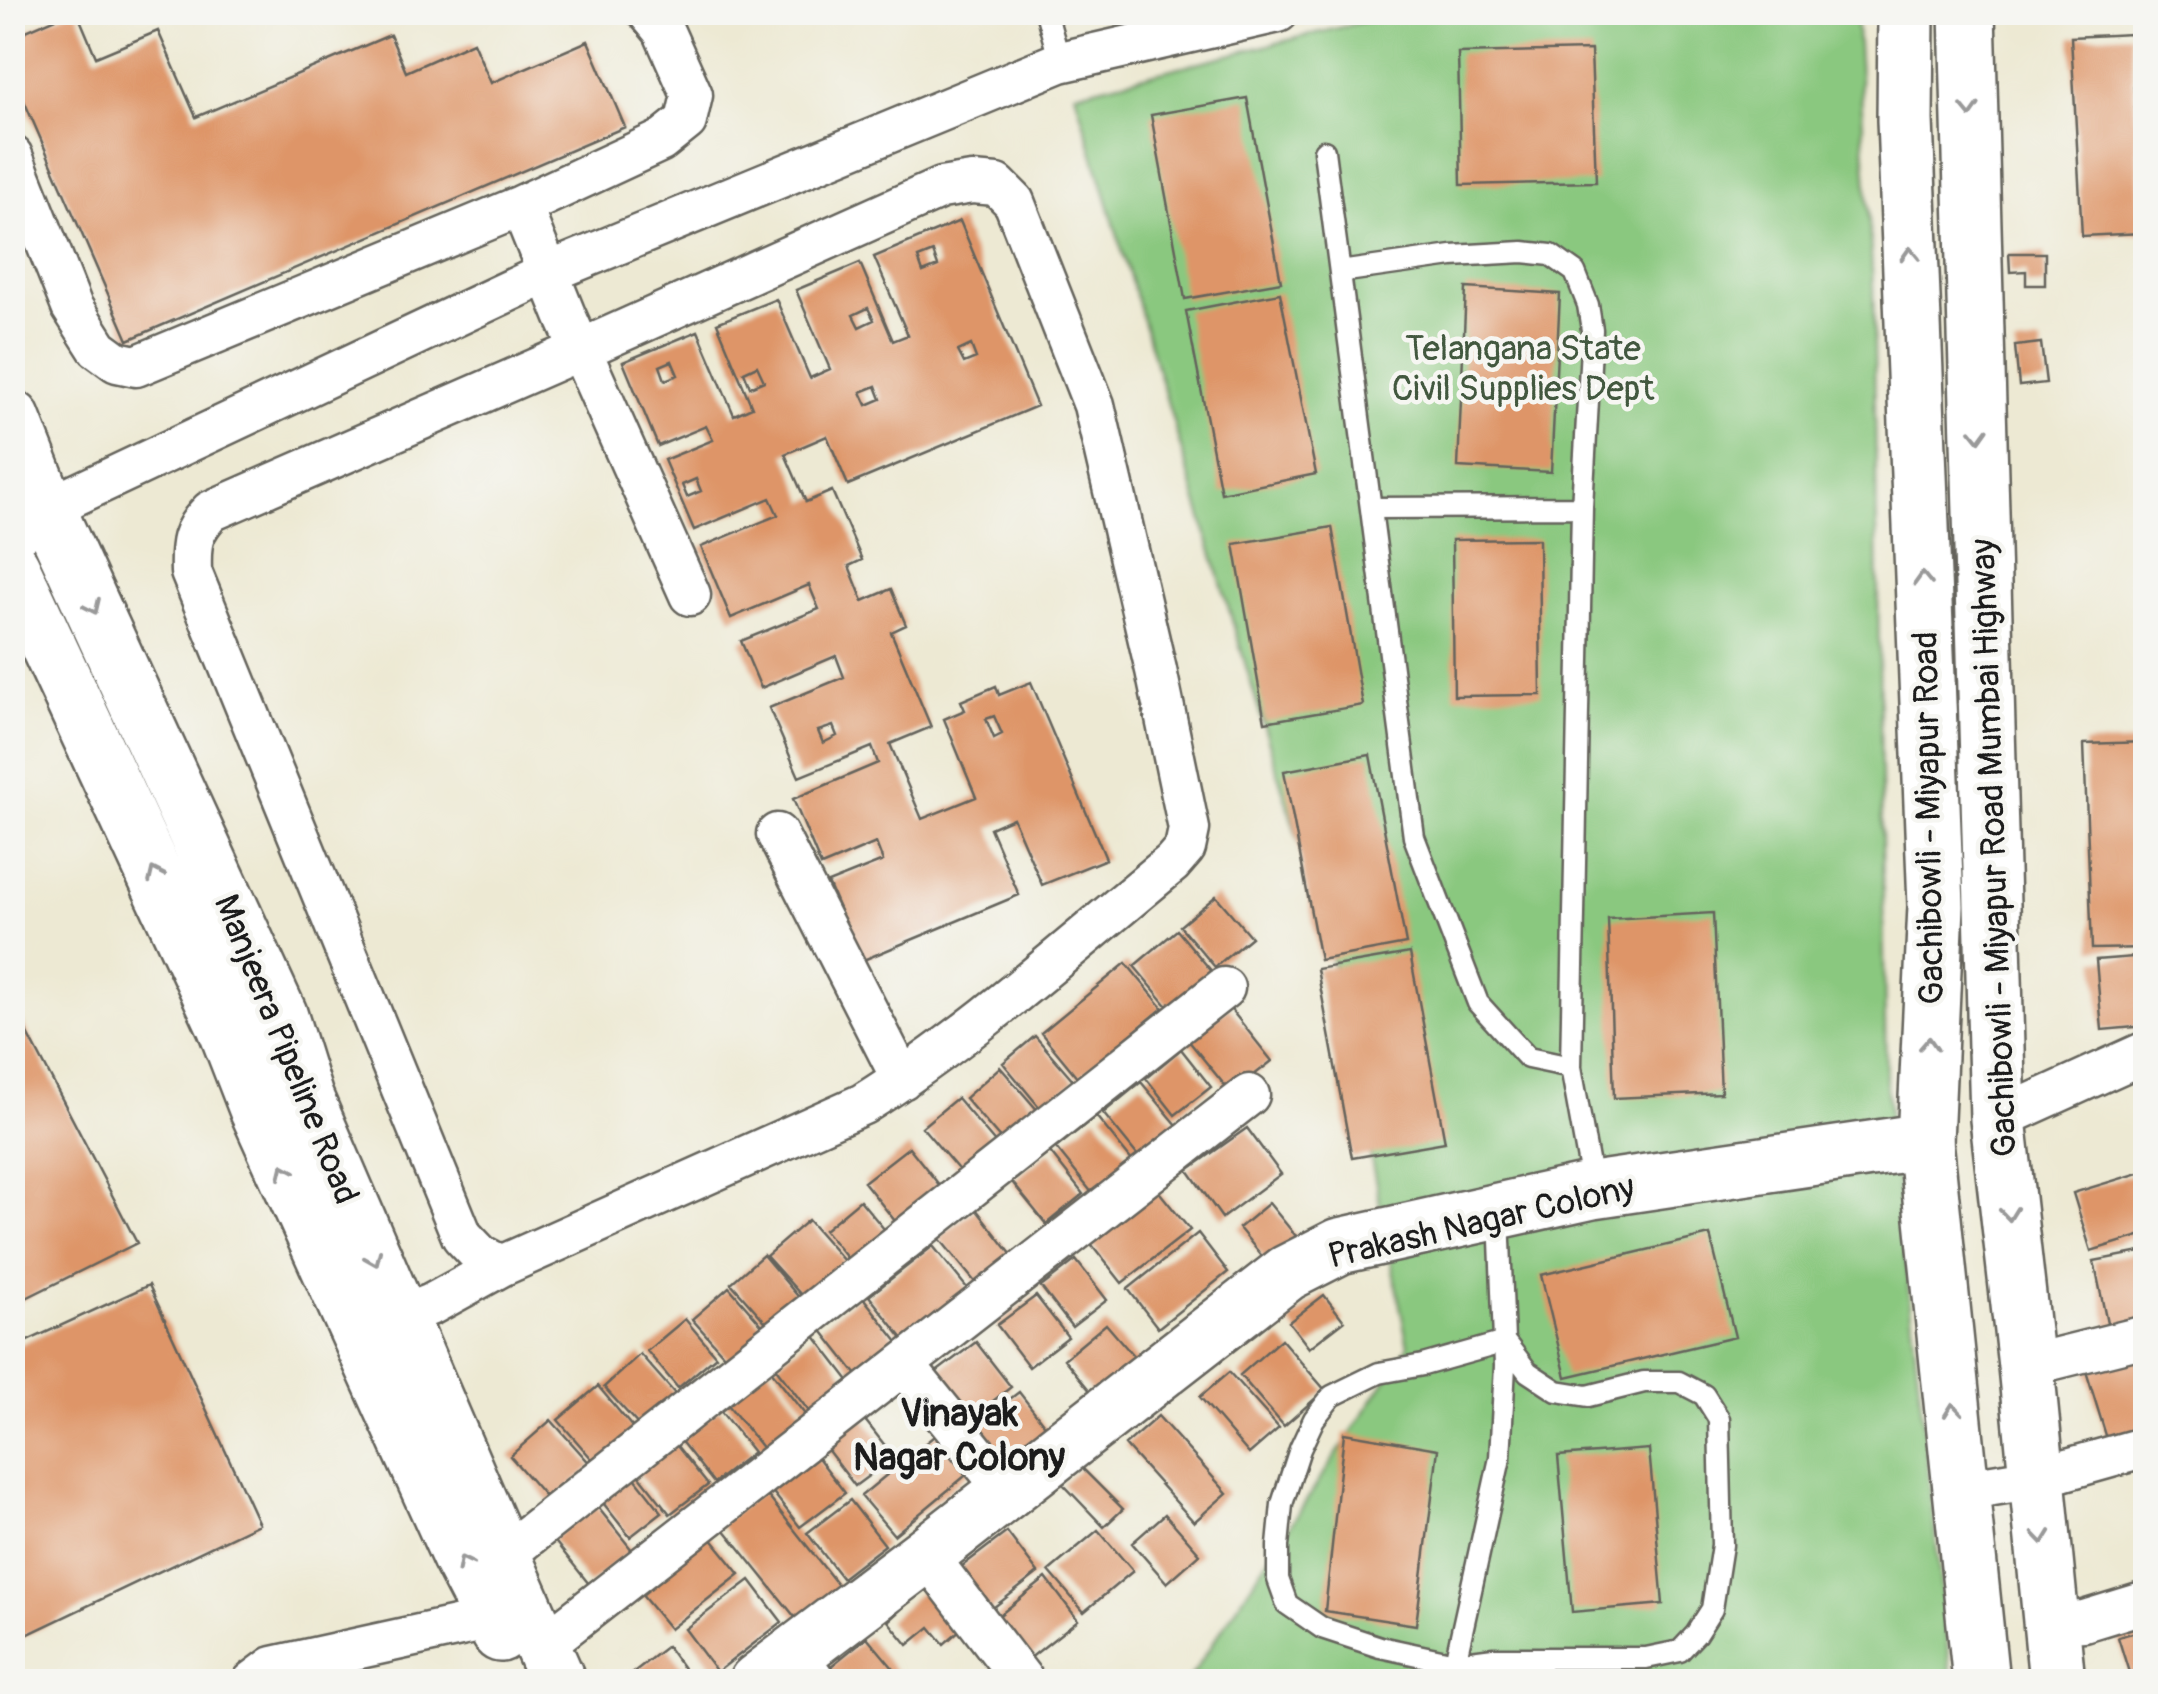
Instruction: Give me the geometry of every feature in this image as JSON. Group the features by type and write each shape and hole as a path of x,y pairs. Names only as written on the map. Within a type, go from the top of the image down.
{"main road":[{"name":"Gachibowli - Miyapur Road","path":"1906,12 1905,120 1936,906 1925,1141 1982,1682"},
{"name":"Gachibowli - Miyapur Road Mumbai Highway","path":"1967,12 1998,1119 2057,1682"},
{"name":"Manjeera Pipeline Road","path":"12,418 37,508 279,1014 282,1104 459,1555 492,1619 541,1670"},
{"name":"Manjeera Pipeline Road","path":"12,568 217,1008 282,1104 399,1317 503,1556 541,1670"},
{"path":"1932,803 1989,807"},
{"name":"Prakash Nagar Colony","path":"789,1672 926,1554 1287,1273 1340,1246 1593,1190 1925,1141"}],"street":[{"path":"12,156 72,308 98,348 117,362 136,366 521,206 661,141 686,120 692,94 663,30 648,12"},
{"path":"37,508 548,273 1145,27 1278,12"},
{"path":"399,1317 432,1304 501,1266 863,1104 1000,1004 1185,848 1189,829 1094,405 1014,202 997,185 972,182 941,188 210,512 198,524 190,546 191,572 462,1236 480,1255 501,1266"},
{"path":"521,206 580,350 690,595"},
{"path":"777,834 902,1079"},
{"path":"503,1556 1224,988"},
{"path":"1998,1119 2146,1052"},
{"path":"541,1670 904,1365 1249,1094"},
{"path":"2026,1366 2146,1336"},
{"path":"904,1365 1007,1492"},
{"path":"1962,1490 2036,1478 2146,1447"},
{"path":"926,1554 1024,1682"},
{"path":"2050,1623 2084,1621 2146,1602"},
{"path":"253,1682 274,1667 492,1619"}],"lane":[{"path":"1046,12 1060,62"},
{"path":"1324,152 1414,837 1478,1003 1528,1058 1572,1067"},
{"path":"1340,272 1452,256 1524,252 1551,255 1575,272 1588,305 1592,330 1582,508 1572,1067 1593,1190"},
{"path":"1371,508 1582,508"},
{"path":"1452,1672 1500,1458 1504,1342 1498,1212"},
{"path":"1504,1342 1528,1372 1557,1391 1588,1396 1644,1382 1679,1382 1704,1395 1719,1419 1722,1545 1712,1609 1680,1651 1646,1658 1494,1658 1452,1672 1322,1628 1287,1604 1278,1579 1282,1504 1300,1449 1314,1419 1332,1396 1379,1373 1504,1342"}],"green space":[{"name":"Telangana State Civil Supplies Dept","path":"1398,13 1856,13 1873,286 1886,1083 1951,1681 1188,1681 1408,1346 1328,941 1075,93"}],"building":[{"path":"77,12 96,57 158,31 196,117 390,35 406,72 473,42 491,83 588,41 625,127 128,340 12,73 12,37"},
{"path":"2131,34 2142,233 2082,236 2071,37"},
{"path":"1591,50 1596,182 1461,185 1458,53"},
{"path":"1247,98 1281,282 1185,299 1151,115"},
{"path":"960,221 1037,406 848,485 827,436 785,454 806,502 832,491 862,560 849,566 863,601 891,589 906,625 891,632 931,727 890,744 922,819 976,797 944,719 965,710 961,701 996,686 999,695 1031,682 1106,859 1042,885 1013,818 990,828 1019,895 861,961 828,883 883,861 876,843 821,866 793,799 878,763 872,747 799,777 769,708 844,677 836,656 761,688 741,641 819,609 809,585 731,618 701,547 778,515 770,498 694,530 664,460 713,440 706,426 658,446 623,362 698,331 734,415 752,407 717,323 776,299 810,378 830,369 796,290 860,263 893,341 908,335 874,257","holes":["933,252 938,266 923,272 918,258","868,308 874,320 859,327 853,315","971,345 976,358 964,363 958,351","672,361 678,375 665,380 660,366","757,366 764,381 750,387 744,372","876,386 881,399 867,405 861,392","696,479 701,491 687,497 682,485","994,716 1002,734 994,738 986,719","833,726 837,736 823,743 818,731"]},
{"path":"2009,253 2045,253 2045,285 2026,285 2026,271 2010,272"},
{"path":"1466,288 1560,294 1551,472 1458,467"},
{"path":"1280,293 1316,474 1221,493 1186,311"},
{"path":"2041,343 2046,383 2019,386 2015,346"},
{"path":"1332,527 1363,705 1265,722 1234,544"},
{"path":"1539,539 1541,695 1454,696 1452,540"},
{"path":"2146,742 2146,948 2092,949 2084,744"},
{"path":"1370,755 1406,944 1320,960 1284,771"},
{"path":"1216,896 1251,937 1215,967 1180,926"},
{"path":"1713,913 1721,1093 1614,1098 1608,919"},
{"path":"1177,930 1214,974 1171,1010 1134,966"},
{"path":"1410,953 1445,1142 1352,1158 1317,969"},
{"path":"2146,956 2146,1026 2102,1030 2096,960"},
{"path":"1126,963 1163,1008 1078,1078 1041,1033"},
{"path":"12,1003 137,1243 12,1305"},
{"path":"1229,1007 1272,1061 1231,1093 1188,1040"},
{"path":"1035,1036 1074,1081 1041,1109 1003,1063"},
{"path":"1181,1049 1211,1087 1175,1115 1146,1078"},
{"path":"1000,1067 1039,1112 1003,1142 965,1098"},
{"path":"1141,1082 1177,1125 1138,1156 1103,1113"},
{"path":"957,1098 998,1146 963,1175 922,1127"},
{"path":"1096,1116 1133,1162 1093,1194 1056,1148"},
{"path":"1247,1128 1281,1174 1222,1218 1188,1170"},
{"path":"909,1147 944,1191 899,1226 864,1182"},
{"path":"1050,1152 1083,1194 1046,1224 1012,1182"},
{"path":"2142,1172 2146,1183 2146,1234 2091,1251 2073,1193"},
{"path":"1156,1188 1190,1230 1122,1283 1089,1241"},
{"path":"860,1200 889,1235 853,1265 824,1230"},
{"path":"1269,1203 1304,1246 1274,1271 1239,1228"},
{"path":"976,1209 1015,1259 979,1287 939,1238"},
{"path":"808,1220 844,1261 803,1297 766,1256"},
{"path":"1198,1233 1228,1272 1158,1328 1128,1289"},
{"path":"1710,1235 1735,1337 1566,1377 1541,1275"},
{"path":"933,1246 976,1299 912,1350 869,1296"},
{"path":"2146,1251 2146,1326 2109,1333 2094,1261"},
{"path":"763,1255 802,1301 771,1328 731,1283"},
{"path":"1076,1260 1107,1300 1072,1327 1041,1287"},
{"path":"149,1285 259,1524 12,1642 12,1348"},
{"path":"729,1287 769,1333 733,1365 692,1319"},
{"path":"861,1295 898,1342 857,1375 820,1328"},
{"path":"1324,1295 1344,1321 1309,1348 1289,1322"},
{"path":"1036,1296 1068,1337 1029,1367 997,1325"},
{"path":"685,1319 716,1356 678,1388 647,1351"},
{"path":"1106,1324 1143,1367 1100,1403 1064,1359"},
{"path":"814,1335 851,1383 811,1414 774,1366"},
{"path":"1281,1339 1325,1390 1284,1426 1240,1375"},
{"path":"976,1342 1011,1387 966,1422 931,1376"},
{"path":"2146,1353 2146,1434 2109,1445 2086,1371"},
{"path":"640,1354 677,1396 641,1428 604,1387"},
{"path":"768,1367 807,1417 764,1450 725,1401"},
{"path":"1229,1372 1279,1428 1249,1454 1200,1397"},
{"path":"598,1386 638,1434 599,1467 558,1420"},
{"path":"1019,1392 1054,1437 1011,1470 976,1425"},
{"path":"719,1409 753,1452 714,1483 680,1440"},
{"path":"861,1415 894,1457 855,1486 823,1444"},
{"path":"1158,1416 1227,1493 1194,1522 1125,1445"},
{"path":"551,1420 592,1466 551,1503 510,1456"},
{"path":"939,1432 971,1471 894,1535 861,1496"},
{"path":"1344,1433 1438,1449 1416,1625 1325,1611"},
{"path":"673,1441 708,1485 670,1514 636,1471"},
{"path":"1649,1449 1663,1604 1572,1612 1558,1456"},
{"path":"813,1451 845,1493 800,1527 768,1486"},
{"path":"1081,1467 1123,1509 1104,1527 1063,1484"},
{"path":"632,1474 662,1512 630,1537 600,1499"},
{"path":"763,1490 841,1589 799,1622 720,1524"},
{"path":"850,1500 885,1545 842,1578 807,1533"},
{"path":"596,1505 632,1550 589,1584 553,1539"},
{"path":"1165,1514 1200,1554 1167,1583 1132,1543"},
{"path":"1098,1530 1133,1571 1084,1612 1049,1571"},
{"path":"706,1532 740,1574 670,1629 636,1588"},
{"path":"1007,1532 1038,1573 989,1611 957,1570"},
{"path":"1046,1578 1078,1620 1029,1659 996,1618"},
{"path":"750,1580 782,1622 717,1672 685,1629"},
{"path":"925,1588 961,1629 944,1644 930,1627 908,1645 888,1621"},
{"path":"2146,1629 2146,1682 2132,1682 2118,1637"},
{"path":"867,1637 898,1674 889,1682 833,1682 825,1671"},
{"path":"667,1646 693,1682 621,1682"}],"district":[{"name":"Vinayak Nagar Colony","path":"959,1435"}]}
